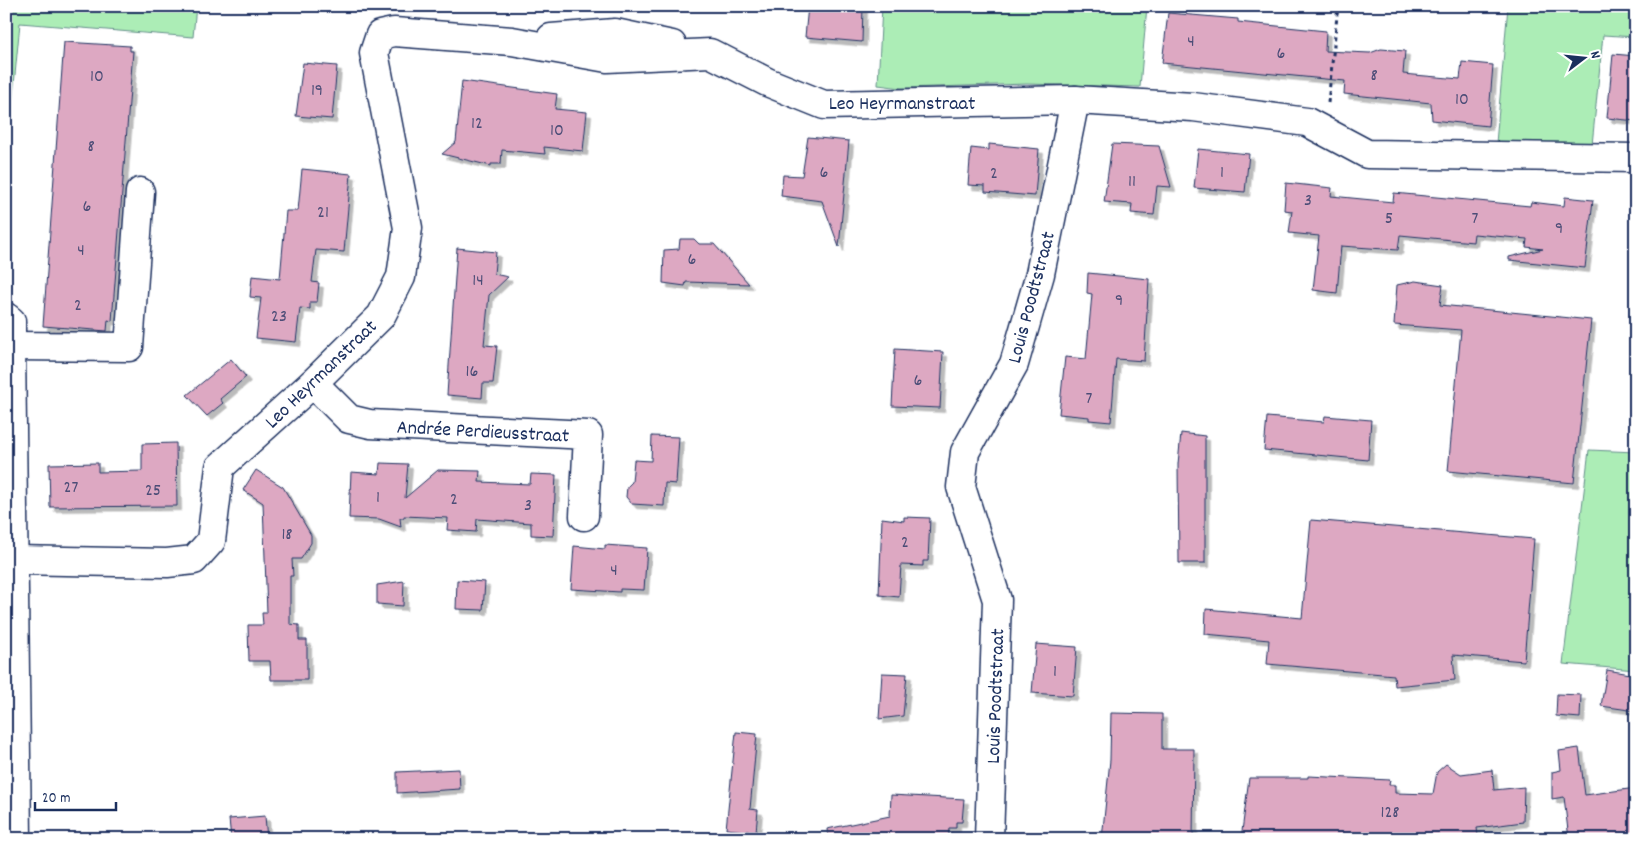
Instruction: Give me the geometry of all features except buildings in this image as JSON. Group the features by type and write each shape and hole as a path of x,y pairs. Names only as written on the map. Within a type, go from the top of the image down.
{"street":[{"name":"Leo Heyrmanstraat","path":"15,560 167,564 194,560 211,541 220,467 313,383 381,316 401,277 408,228 374,52 380,35 394,32 512,41 607,58 710,52 767,82 824,104 1075,100 1193,107 1307,122 1368,154 1636,158"},
{"name":"Louis Poodtstraat","path":"988,839 998,600 961,487 966,452 1014,364 1040,274 1075,100"},
{"path":"16,839 15,560 9,328 129,347 140,192"},
{"name":"Andrée Perdieusstraat","path":"313,383 349,419 370,424 588,435 584,516"}],"path":[{"path":"1325,131 1338,6"}],"green space":[{"path":"6,6 196,6 193,37 20,23 6,168"},
{"path":"882,6 1147,6 1140,87 1027,84 902,88 878,85"},
{"path":"1508,6 1636,6 1636,37 1603,35 1592,145 1496,143"},
{"path":"1589,450 1636,452 1636,670 1563,664"}]}
